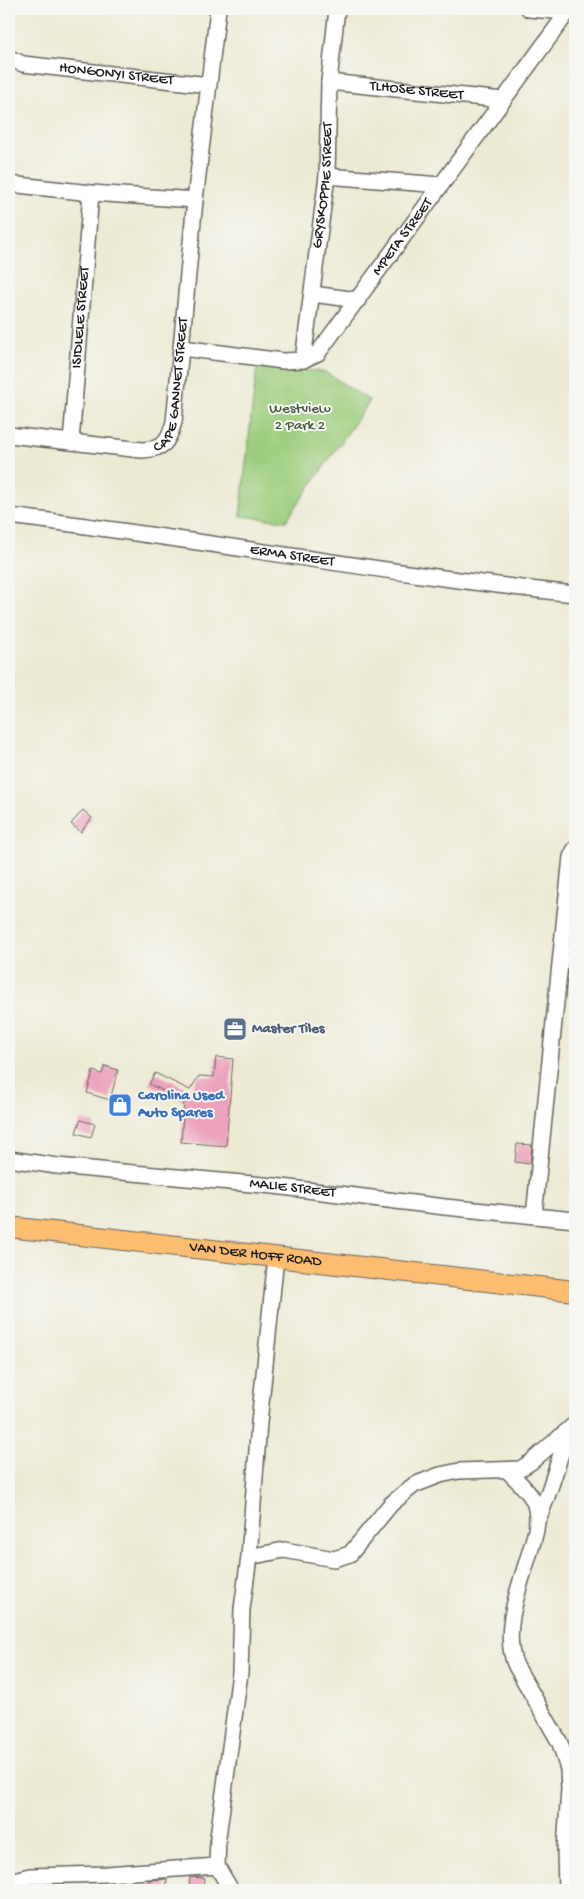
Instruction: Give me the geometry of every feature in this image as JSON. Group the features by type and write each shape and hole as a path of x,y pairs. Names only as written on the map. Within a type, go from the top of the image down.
{"main road":[{"name":"VAN DER HOFF ROAD","path":"9,1227 575,1291"},
{"name":"VAN DER HOFF ROAD","path":"502,1282 575,1306"}],"street":[{"name":"CAPE GANNET STREET","path":"9,435 142,450 161,447 167,442 174,422 195,200 218,9"},
{"name":"GRYSKOPPIE STREET","path":"303,360 327,176 329,82 336,9"},
{"path":"529,9 569,10"},
{"name":"MPETA STREET","path":"303,360 318,353 569,10"},
{"name":"HONGONYI STREET","path":"9,58 16,65 209,85"},
{"name":"TLHOSE STREET","path":"329,82 503,100"},
{"path":"327,176 441,185"},
{"path":"9,184 91,193 195,200"},
{"name":"ISIDLELE STREET","path":"71,442 91,193"},
{"path":"312,294 358,300"},
{"path":"182,348 283,361 303,360"},
{"name":"ERMA STREET","path":"9,516 116,530 340,564 575,594"},
{"path":"534,1216 570,857 575,849"},
{"name":"MALIE STREET","path":"9,1159 575,1220"},
{"path":"231,1890 217,1866 218,1837 240,1673 242,1609 249,1557 259,1423 276,1257"},
{"path":"249,1557 284,1550 334,1559 350,1554 391,1504 414,1485 459,1471 508,1471 520,1469 531,1462 572,1426"},
{"path":"566,1890 565,1849 569,1789 568,1769 560,1743 516,1666 511,1653 510,1632 513,1612 538,1520 548,1497 558,1461 572,1426"},
{"path":"508,1471 531,1494 538,1520"},
{"path":"566,1890 575,1804"},
{"path":"9,1881 30,1876 106,1874 217,1866"}],"green space":[{"name":"Westview 2 Park 2","path":"257,365 325,372 370,401 286,521 240,516"}],"building":[{"path":"83,810 92,818 81,832 71,824"},
{"path":"216,1057 233,1059 226,1146 181,1142 184,1101 149,1084 155,1073 190,1090 199,1076 214,1077"},
{"path":"105,1066 118,1070 110,1100 87,1093 93,1071 102,1074"},
{"path":"80,1120 95,1124 91,1137 76,1133"},
{"path":"517,1144 532,1145 530,1164 515,1162"},
{"path":"190,1877 204,1878 203,1890 189,1890"},
{"path":"167,1879 166,1890 148,1889 149,1880"}],"place":[{"name":"Master Tiles","path":"235,1029"},
{"name":"Carolina Used Auto Spares","path":"120,1105"}]}
